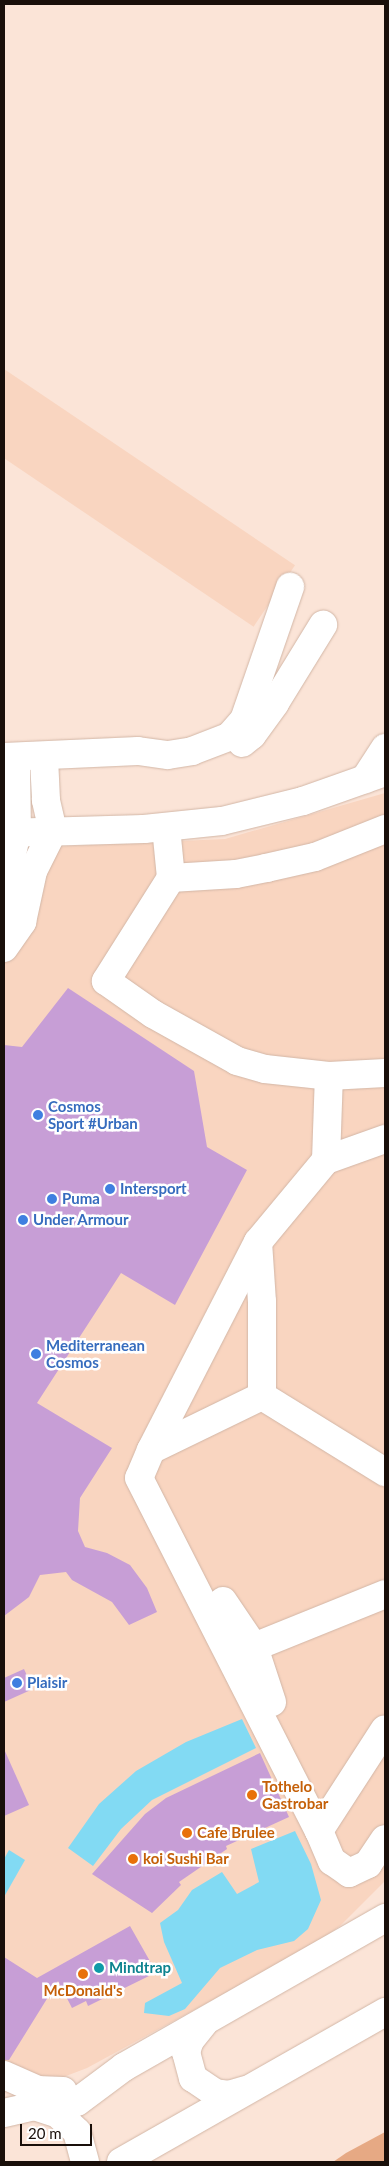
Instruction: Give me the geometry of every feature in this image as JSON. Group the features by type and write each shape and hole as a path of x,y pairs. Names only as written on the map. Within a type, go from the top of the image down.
{"street":[{"path":"168,754 192,751 229,737 244,720 290,587"},
{"path":"4,935 11,833 10,757 44,757 138,751 213,760 252,735 292,678 323,625"},
{"path":"11,833 166,827 222,821 303,801 375,776 385,748"},
{"path":"4,948 22,922 33,871 53,831 46,800 44,757"},
{"path":"166,827 171,878 106,981 153,1014 237,1061 265,1069 329,1076 384,1071"},
{"path":"171,878 236,874 298,860 385,829"},
{"path":"326,1160 329,1076"},
{"path":"385,1139 326,1160 258,1242 151,1450 139,1478 332,1861 349,1873 368,1864 385,1839"},
{"path":"258,1242 262,1302 262,1396"},
{"path":"151,1450 262,1396"},
{"path":"262,1396 385,1472"},
{"path":"254,1647 385,1594"},
{"path":"223,1600 254,1647 272,1702"},
{"path":"318,1831 385,1729"},
{"path":"26,2110 77,2102 103,2081 385,1918"},
{"path":"121,2162 385,2012"},
{"path":"209,2019 190,2040 186,2052 194,2078 215,2094 229,2095 251,2087"},
{"path":"4,2075 37,2090 54,2092 103,2081"},
{"path":"82,2148 83,2111 103,2081"},
{"path":"4,2089 26,2110 65,2119 82,2148"},
{"path":"82,2148 114,2151 153,2145"}],"shaded area":[{"path":"4,369 295,565 254,627 4,458"},
{"name":"Mediterranean Cosmos","path":"385,793 385,1881 340,1926 314,1945 87,2068 53,2081 4,2064 4,849 225,839"},
{"path":"385,2132 385,2162 333,2162 346,2153"}],"water":[{"path":"242,1719 256,1748 152,1800 121,1829 93,1866 68,1848 99,1804 136,1771 186,1742"},
{"path":"295,1831 311,1864 321,1900 308,1929 294,1941 257,1950 220,1968 185,2009 169,2016 144,2013 145,2003 182,1983 164,1942 160,1923 178,1910 192,1890 222,1872 237,1894 259,1882 251,1849"},
{"path":"9,1850 25,1860 4,1897 4,1859"}],"building":[{"name":"Mediterranean Cosmos","path":"68,988 194,1071 207,1147 247,1170 175,1305 121,1273 37,1403 112,1448 80,1498 78,1531 85,1547 107,1553 130,1565 147,1588 157,1612 129,1625 112,1602 72,1580 66,1572 40,1575 29,1597 4,1616 4,1045 22,1047"},
{"name":"Plaisir","path":"24,1669 33,1689 4,1702 4,1678"},
{"path":"4,1749 29,1805 4,1816"},
{"path":"260,1753 289,1817 226,1846 227,1849 179,1882 181,1885 152,1913 92,1874 145,1814 166,1798"},
{"path":"130,1926 151,1963 143,1967 149,1976 88,2006 86,2001 72,2008 58,1981 9,2060 4,2060 4,1957 37,1978"}],"place":[{"name":"Cosmos Sport #Urban","path":"38,1115"},
{"name":"Intersport","path":"110,1189"},
{"name":"Puma","path":"52,1199"},
{"name":"Under Armour","path":"23,1220"},
{"name":"Mediterranean Cosmos","path":"36,1354"},
{"name":"Plaisir","path":"17,1683"},
{"name":"Tothelo Gastrobar","path":"252,1795"},
{"name":"Cafe Brulee","path":"187,1833"},
{"name":"koi Sushi Bar","path":"133,1859"},
{"name":"Mindtrap","path":"99,1968"},
{"name":"McDonald's","path":"83,1974"}]}
